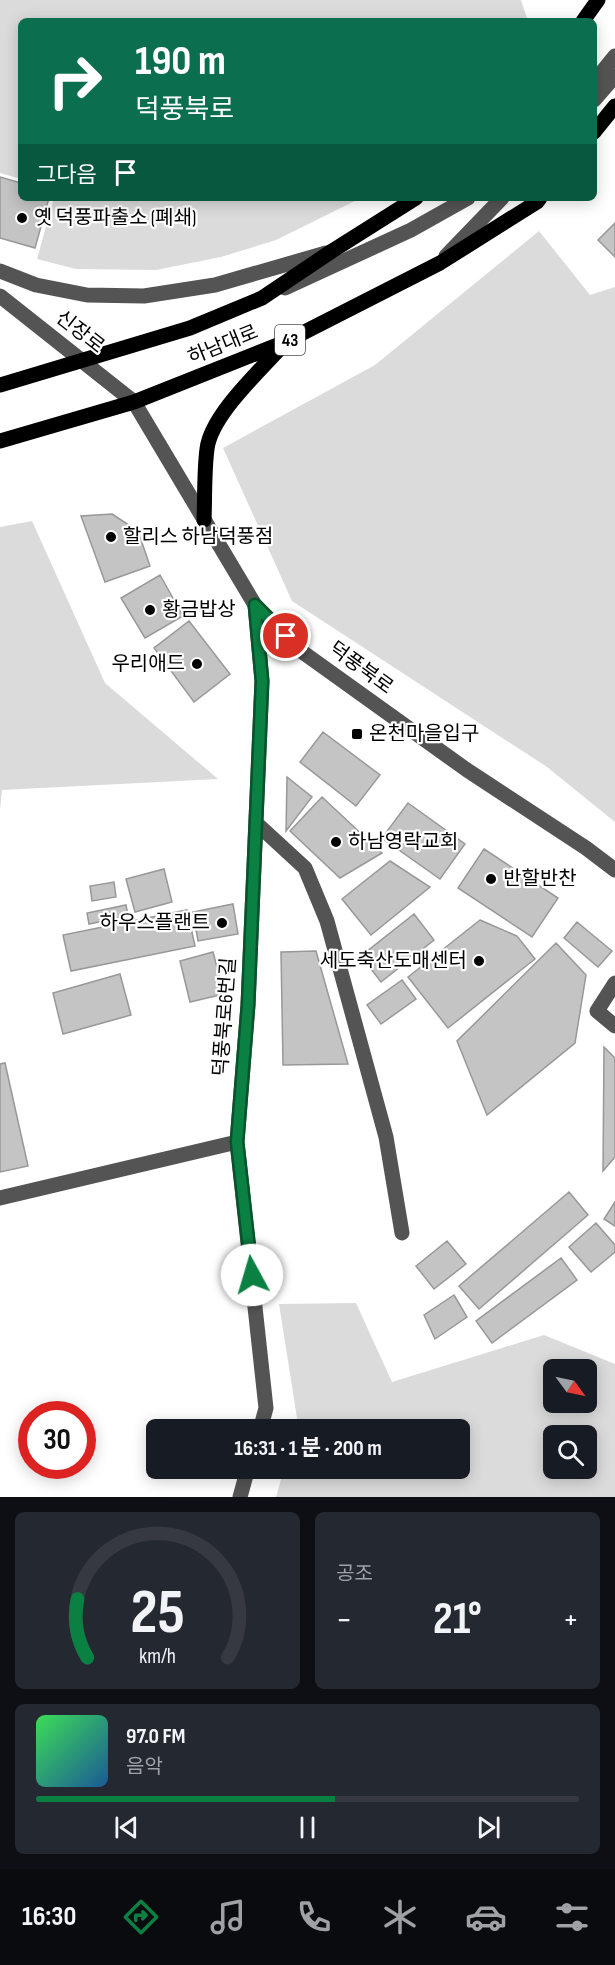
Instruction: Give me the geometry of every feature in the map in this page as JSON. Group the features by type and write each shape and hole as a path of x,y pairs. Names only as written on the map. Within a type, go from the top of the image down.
{"main road":[{"path":"585,18 598,0"},
{"path":"597,128 615,106"},
{"name":"하남대로","path":"0,385 190,328 262,298 411,201"},
{"name":"하남대로","path":"0,441 134,402 285,342 440,263 538,201"},
{"path":"204,520 207,447 217,422 285,342"}],"street":[{"path":"597,78 615,56"},
{"path":"597,97 615,76"},
{"path":"262,298 411,230 463,201"},
{"path":"440,263 499,201"},
{"path":"0,271 36,285 87,295 144,297 215,285 332,251"},
{"name":"신장로","path":"0,296 134,402"},
{"name":"덕풍북로","path":"134,402 255,605 301,651 467,770 586,848 615,870"},
{"name":"덕풍북로6번길","path":"255,605 262,681 248,1005 237,1142 266,1408 263,1419"},
{"path":"256,823 305,868 327,921 386,1137 402,1233"},
{"path":"615,983 597,1011 615,1026"},
{"path":"0,1198 237,1142"},
{"path":"240,1497 245,1479"}],"shaded area":[{"path":"0,0 521,0 527,18 18,18 18,178 0,173"},
{"path":"53,201 355,201 276,240 221,257 156,270 76,269 37,259"},
{"path":"539,231 590,295 615,287 615,822 547,767 292,601 223,448 375,365"},
{"path":"32,521 105,683 218,779 2,790 0,810 0,527"},
{"path":"356,1303 392,1382 544,1335 615,1364 615,1497 276,1497 281,1479 470,1479 470,1419 297,1418 279,1304"}],"building":[{"name":"옛 덕풍파출소 (폐쇄)","path":"0,177 18,182 18,201 48,201 35,248 0,238"},
{"path":"615,223 615,257 598,240"},
{"path":"112,514 138,531 150,566 105,582 81,516"},
{"path":"160,575 183,616 145,638 121,598"},
{"path":"189,621 230,674 194,702 154,648"},
{"path":"323,732 380,775 356,806 300,762"},
{"path":"287,777 312,797 286,831"},
{"name":"하남영락교회","path":"322,797 382,853 340,878 290,831"},
{"path":"408,803 465,844 440,879 382,838"},
{"path":"484,849 558,898 532,937 458,888"},
{"path":"390,861 430,887 371,935 342,899"},
{"path":"164,869 172,902 135,912 126,879"},
{"path":"114,882 116,897 92,901 90,886"},
{"path":"233,904 238,934 198,941 193,912"},
{"path":"126,905 128,916 89,924 87,913"},
{"path":"187,910 195,946 71,971 63,935"},
{"path":"414,914 434,940 381,982 361,956"},
{"path":"480,920 517,936 535,959 448,1028 408,977"},
{"path":"577,922 612,951 598,967 564,938"},
{"path":"556,943 586,975 575,1043 487,1115 457,1041"},
{"path":"316,951 348,1064 283,1065 281,952"},
{"path":"213,952 224,994 190,1002 180,961"},
{"path":"120,974 131,1015 63,1034 53,993"},
{"path":"402,980 416,999 381,1024 367,1005"},
{"path":"604,1047 615,1058 615,1157 603,1171"},
{"path":"5,1063 28,1166 0,1172 0,1064"},
{"path":"569,1192 588,1215 479,1309 459,1286"},
{"path":"615,1202 615,1226 604,1219"},
{"path":"596,1223 615,1245 615,1252 591,1272 569,1247"},
{"path":"447,1241 466,1264 434,1289 416,1266"},
{"path":"561,1258 577,1280 492,1343 476,1321"},
{"path":"454,1295 467,1317 435,1339 424,1315"}],"place":[{"name":"옛 덕풍파출소 (폐쇄)","path":"22,218"},
{"name":"할리스 하남덕풍점","path":"111,537"},
{"name":"황금밥상","path":"150,610"},
{"name":"우리애드","path":"197,664"},
{"name":"온천마을입구","path":"357,734"},
{"name":"하남영락교회","path":"336,842"},
{"name":"반할반찬","path":"491,879"},
{"name":"하우스플랜트","path":"222,923"},
{"name":"세도축산도매센터","path":"479,961"}],"route":[{"path":"252,1275 237,1142 248,1005 262,681 255,605 286,636"}]}
